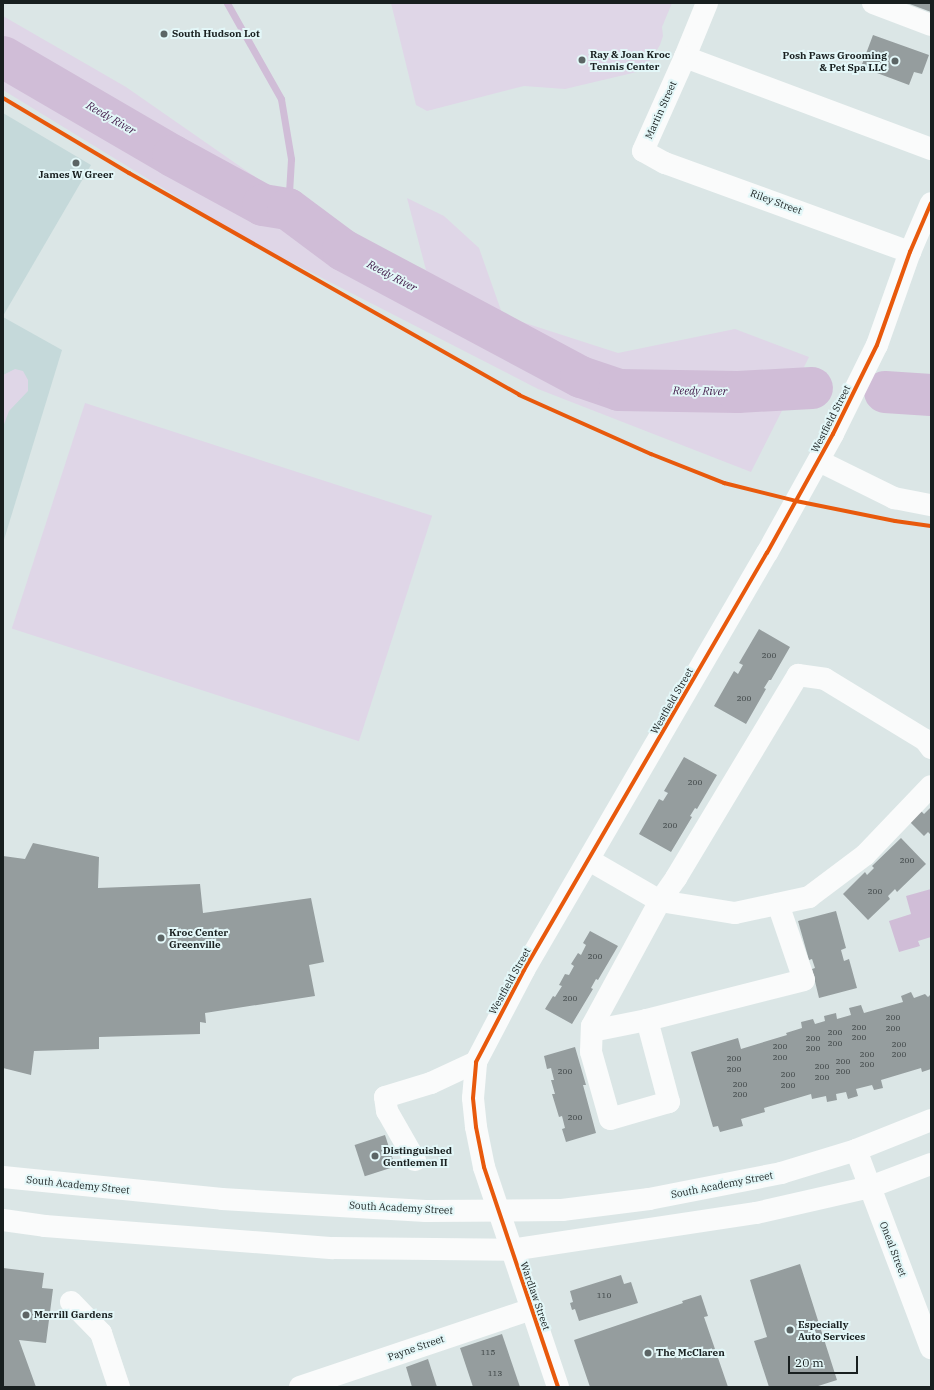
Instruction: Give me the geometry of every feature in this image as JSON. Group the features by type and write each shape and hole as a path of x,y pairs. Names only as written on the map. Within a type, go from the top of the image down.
{"main road":[{"name":"Martin Street","path":"643,151 685,57 707,3"},
{"path":"873,3 931,25"},
{"path":"685,57 931,149"},
{"name":"Riley Street","path":"643,151 665,163 910,252"},
{"name":"Westfield Street","path":"498,1211 484,1167 476,1127 473,1098 476,1062 524,970 590,860 819,461 877,344 910,252 931,203"},
{"path":"819,461 894,498 931,505"},
{"path":"647,1020 669,1102 610,1119 591,1052 592,1026 660,901 680,871 798,675 825,679 925,740 931,748"},
{"path":"590,860 660,901 735,913 778,904 809,897 865,855 931,786"},
{"path":"592,1031 647,1020 804,980 778,904"},
{"path":"415,1160 387,1111 384,1097 431,1083 476,1062"},
{"name":"South Academy Street","path":"3,1177 222,1199 426,1211 562,1210 649,1199 781,1173 856,1150 931,1120"},
{"name":"Oneal Street","path":"856,1150 931,1348"},
{"path":"3,1220 45,1226 333,1248 511,1250 756,1212 870,1187 931,1164"},
{"name":"Wardlaw Street","path":"498,1211 558,1387"},
{"path":"71,1302 101,1333 119,1387"},
{"name":"Payne Street","path":"300,1387 532,1309"}],"shaded area":[{"name":"Ray & Joan Kroc Tennis Center","path":"391,3 672,3 662,27 663,36 660,45 648,64 641,71 565,89 524,86 427,111 416,105"},
{"path":"3,16 126,87 323,224 426,270 407,198 444,216 479,248 503,316 618,353 735,329 809,357 751,472 538,389 246,239 3,90"},
{"path":"3,113 91,165 3,316"},
{"path":"3,317 62,350 3,543"},
{"path":"15,369 23,371 28,380 28,391 9,411 3,427 3,375"},
{"path":"85,403 432,516 359,741 12,628"},
{"path":"931,889 931,937 918,941 920,946 899,952 889,921 911,914 906,896"}],"building":[{"path":"907,3 931,3 931,12"},
{"name":"Posh Paws Grooming & Pet Spa LLC","path":"873,35 929,55 922,74 914,72 909,85 861,67"},
{"path":"759,629 790,647 771,680 769,680 764,688 766,689 746,724 714,706 734,671 738,674 743,665 739,663"},
{"path":"684,757 717,775 697,809 695,808 690,816 692,817 671,852 639,834 659,799 663,801 668,793 664,791"},
{"path":"931,807 931,835 928,832 924,836 909,821 920,810 924,814"},
{"path":"901,838 926,864 897,892 895,889 888,896 890,899 868,920 843,894 865,872 867,875 874,868 872,866"},
{"name":"Kroc Center Greenville","path":"33,843 99,857 98,888 200,884 203,913 311,898 324,962 309,965 315,996 205,1013 206,1023 200,1022 200,1034 99,1037 99,1049 34,1051 31,1075 3,1068 3,856 25,859"},
{"path":"836,911 846,948 841,950 844,961 849,959 857,988 819,998 812,969 815,968 812,959 809,960 798,921"},
{"path":"590,931 618,946 598,980 596,979 591,988 593,989 572,1024 545,1009 553,996 555,997 562,986 559,985 565,974 569,975 574,966 571,964 578,953 581,955 586,945 583,943"},
{"path":"911,992 914,998 925,994 928,997 931,994 931,1069 922,1072 921,1068 881,1080 883,1088 874,1090 872,1085 856,1089 858,1096 848,1099 846,1092 836,1094 837,1100 827,1102 826,1096 812,1099 811,1094 764,1108 765,1112 741,1119 743,1126 720,1132 718,1126 713,1127 691,1052 738,1038 741,1049 787,1035 786,1033 802,1028 801,1022 813,1019 815,1024 825,1021 824,1016 836,1013 837,1019 851,1015 849,1008 861,1005 864,1013 903,1002 901,996"},
{"path":"575,1047 586,1085 583,1085 596,1133 566,1142 562,1129 565,1128 562,1116 559,1117 552,1094 555,1094 551,1080 554,1080 551,1068 547,1069 544,1056"},
{"name":"Distinguished Gentlemen II","path":"385,1135 395,1166 365,1176 355,1145"},
{"path":"800,1264 837,1380 815,1387 769,1387 754,1341 767,1337 750,1280"},
{"name":"Merrill Gardens","path":"3,1268 44,1273 42,1288 53,1289 46,1343 19,1340 36,1387 3,1387"},
{"path":"621,1275 624,1284 631,1282 638,1303 579,1321 575,1309 572,1310 570,1303 573,1302 570,1291"},
{"name":"The McClaren","path":"701,1295 708,1316 704,1317 728,1387 590,1387 574,1340 683,1303 682,1301"},
{"path":"502,1334 520,1387 473,1387 460,1348"},
{"path":"428,1359 437,1387 412,1387 406,1367"}],"waterway":[{"path":"227,3 281,99 291,159 288,209"},
{"name":"Reedy River","path":"3,57 173,156 263,205 288,209 343,250 581,377 619,390 738,392 812,388"},
{"name":"Reedy River","path":"885,392 931,395"}],"cycle path":[{"path":"3,98 129,173 519,395 651,454 724,483 796,501 895,521 931,526"},
{"path":"558,1387 484,1167 476,1127 473,1098 476,1062 524,970 767,553 833,434 877,345 910,252 931,203"}],"place":[{"name":"South Hudson Lot","path":"164,34"},
{"name":"Ray & Joan Kroc Tennis Center","path":"582,60"},
{"name":"Posh Paws Grooming & Pet Spa LLC","path":"895,61"},
{"name":"James W Greer","path":"76,163"},
{"name":"Kroc Center Greenville","path":"161,938"},
{"name":"Distinguished Gentlemen II","path":"375,1156"},
{"name":"Merrill Gardens","path":"26,1315"},
{"name":"Especially Auto Services","path":"790,1330"},
{"name":"The McClaren","path":"648,1353"}]}
